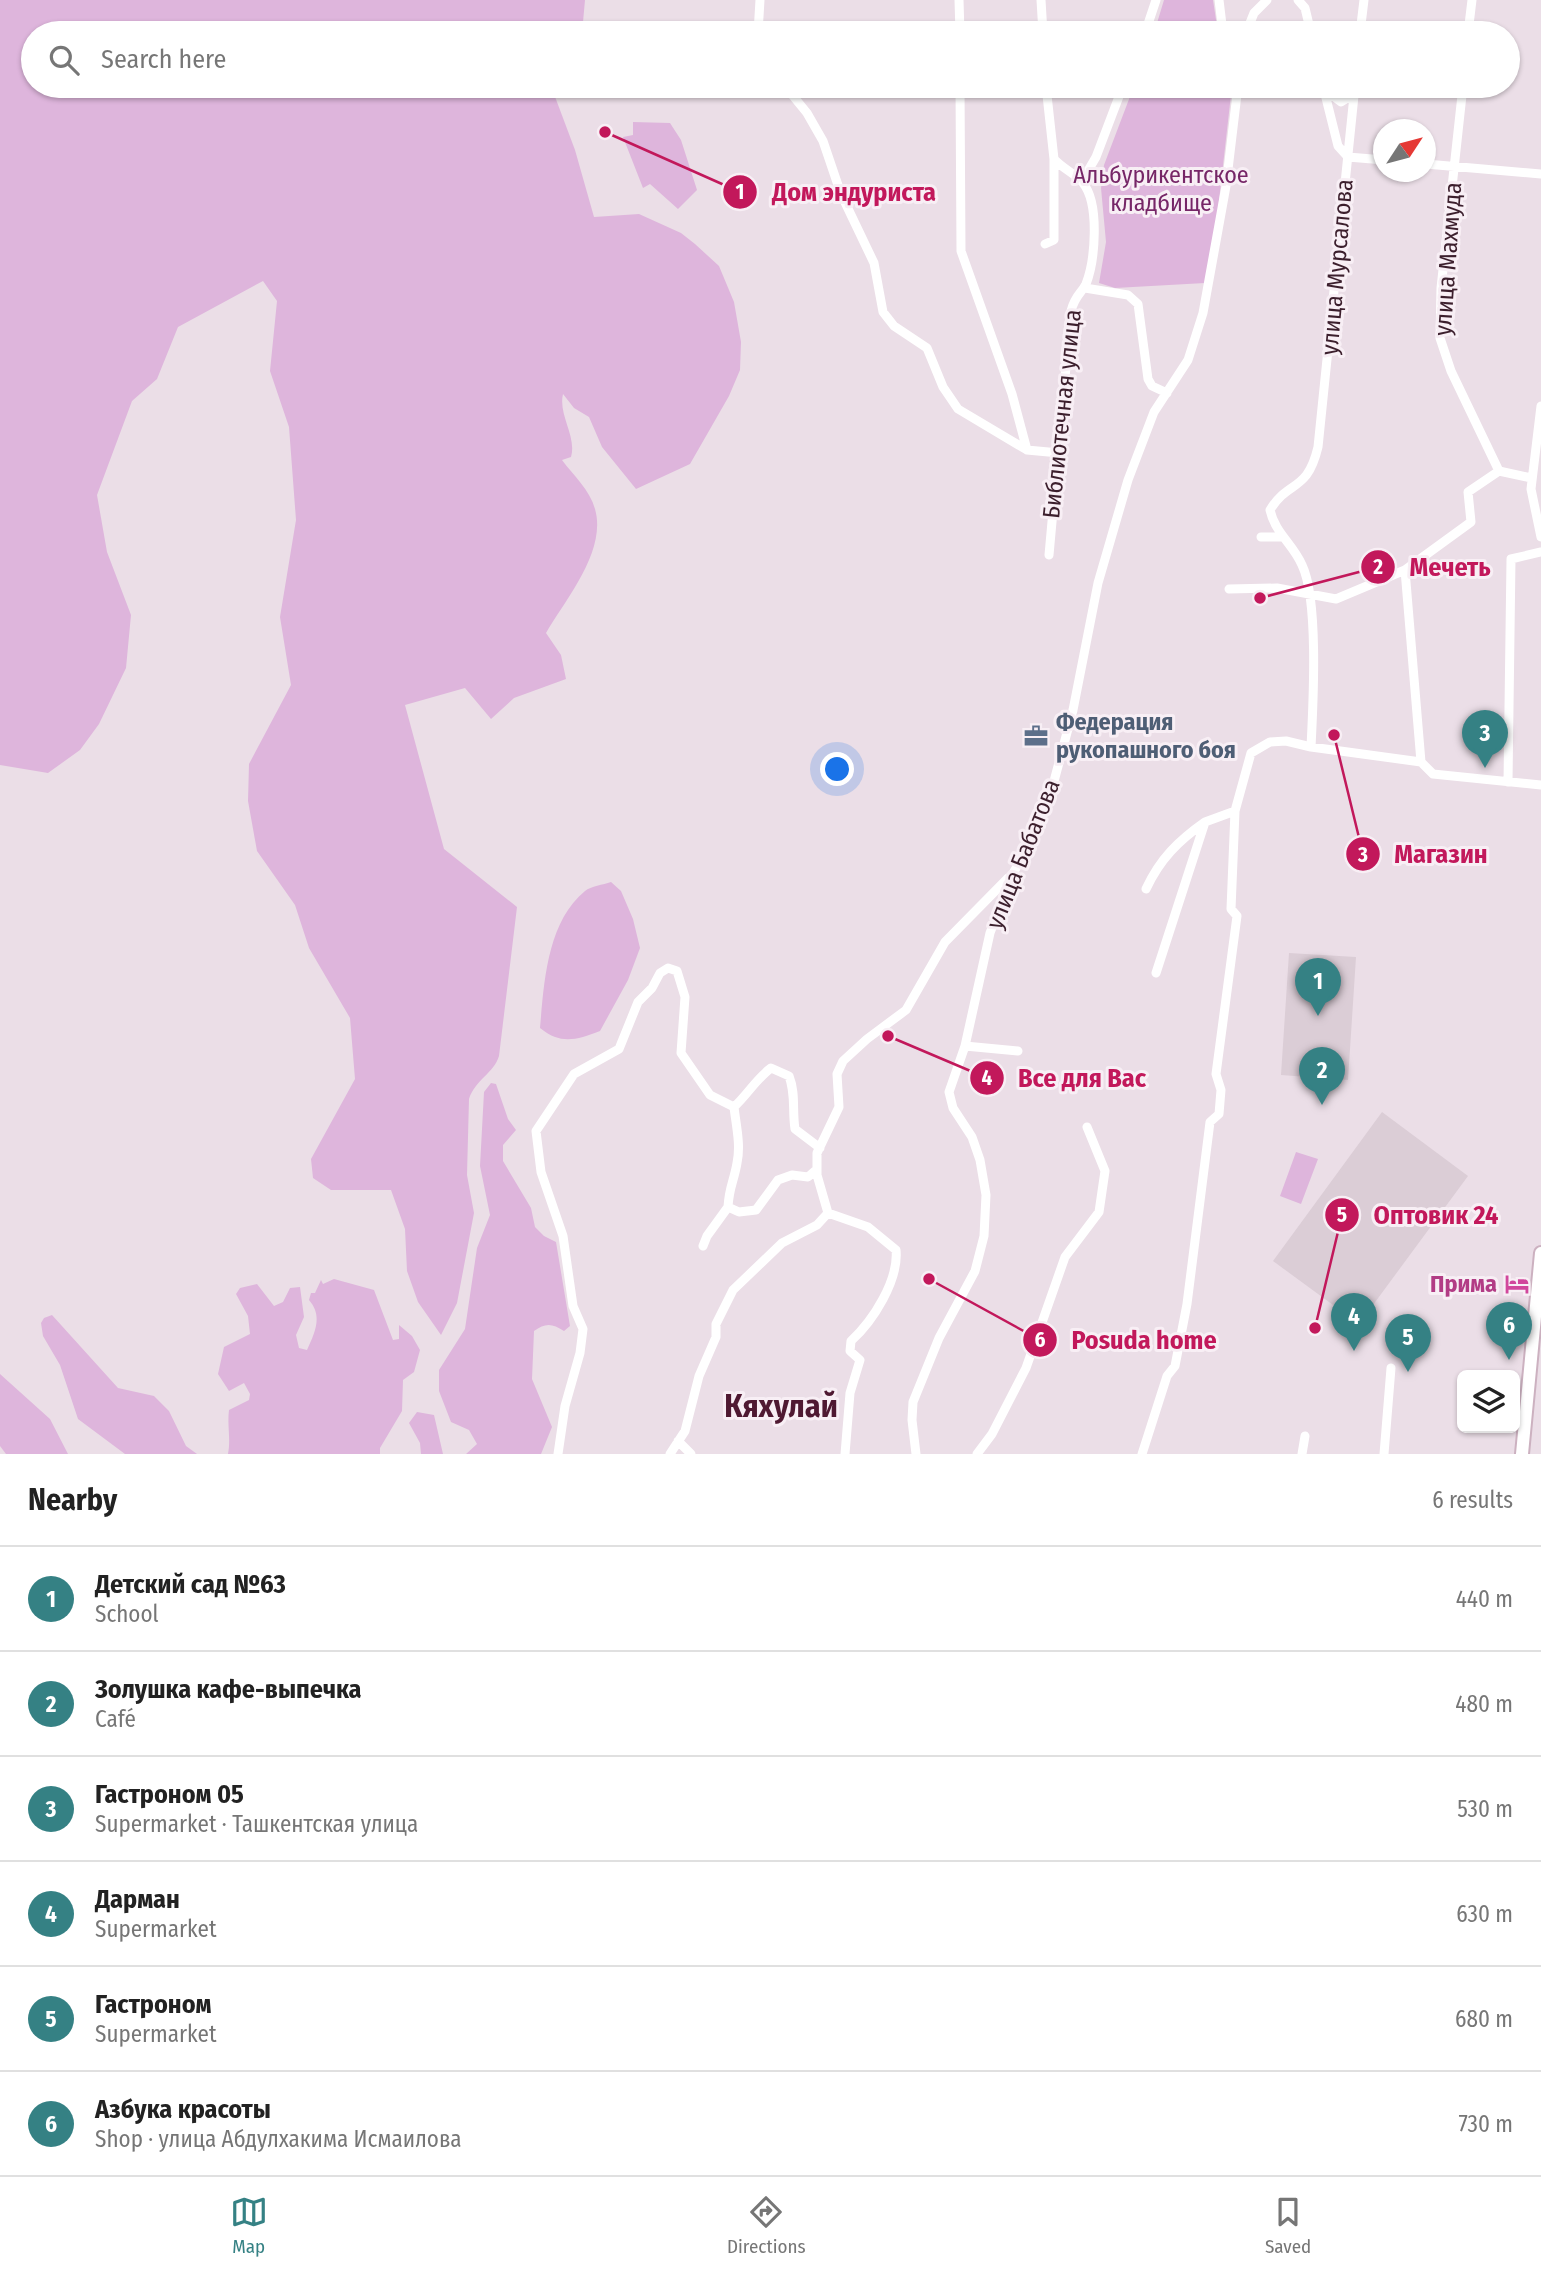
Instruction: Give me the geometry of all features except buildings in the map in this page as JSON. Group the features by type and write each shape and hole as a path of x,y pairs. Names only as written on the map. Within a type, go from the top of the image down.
{"main road":[{"path":"1522,1454 1537,1337 1541,1253"}],"street":[{"path":"759,21 760,0"},
{"path":"959,0 960,21"},
{"path":"1041,0 1042,21"},
{"path":"1149,21 1156,0"},
{"path":"1219,0 1222,21"},
{"path":"1251,21 1254,13 1267,0"},
{"path":"1298,0 1305,8 1308,21"},
{"path":"1361,21 1364,0"},
{"path":"1469,21 1472,0"},
{"path":"795,98 823,141 833,175 874,263 883,312 894,326 927,348 943,387 958,409 1027,450 1059,453"},
{"path":"960,98 961,251 1012,394 1027,450"},
{"path":"1045,244 1054,240 1054,159 1046,98"},
{"path":"1054,159 1082,181 1096,157 1118,98"},
{"name":"улица Бабатова","path":"916,1454 913,1402 939,1338 975,1271 984,1236 986,1195 980,1160 972,1137 949,1100 949,1092 965,1046 990,933 1012,875 1036,834 1053,786 1073,709 1098,583 1128,480 1154,412 1188,360 1203,313 1226,186 1237,98"},
{"path":"1326,98 1332,131 1338,146 1348,157 1373,159"},
{"name":"улица Мурсалова","path":"1282,537 1273,525 1270,510 1278,497 1308,477 1318,447 1353,98"},
{"name":"улица Махмуда","path":"1462,98 1441,288 1440,338 1451,371 1499,471"},
{"path":"1436,165 1541,174"},
{"name":"Библиотечная улица","path":"1048,555 1050,508 1059,453 1071,312 1075,296 1084,288 1094,238 1091,202 1082,181"},
{"path":"1084,288 1128,295 1138,304 1148,379 1152,386 1167,393"},
{"path":"1541,406 1531,478 1541,537"},
{"path":"1229,589 1277,588 1336,599 1405,570 1471,522 1468,492 1499,471 1531,478"},
{"path":"1261,537 1282,537 1302,565 1309,594 1311,747"},
{"path":"1508,782 1511,559 1541,552"},
{"path":"1405,570 1421,762"},
{"path":"1142,1454 1167,1376 1175,1366 1187,1304 1210,1122 1219,1114 1222,1090 1216,1074 1237,916 1231,909 1236,811 1251,753 1260,746 1276,741 1421,762 1433,774 1541,785"},
{"path":"1146,889 1157,864 1175,844 1205,822 1236,811"},
{"path":"1156,973 1205,822"},
{"path":"828,1213 817,1169 820,1148 839,1107 837,1074 844,1061 867,1038 906,1010 945,942 1012,875"},
{"path":"558,1454 570,1378 580,1353 583,1329 581,1319 573,1306 563,1236 541,1172 536,1131 574,1074 618,1049 638,1002 652,988 660,973 668,968 677,971 685,997 681,1053 710,1096 734,1107"},
{"path":"965,1046 1018,1051"},
{"path":"734,1107 750,1093 756,1079 771,1068 789,1076 795,1092 792,1109 795,1129 820,1148"},
{"path":"704,1246 707,1236 728,1207 729,1185 737,1164 739,1142 734,1107"},
{"path":"977,1454 992,1434 1026,1368 1065,1257 1099,1212 1105,1171 1087,1127"},
{"path":"728,1207 739,1212 756,1210 778,1180 792,1175 808,1177 817,1169"},
{"path":"670,1454 685,1431 699,1376 716,1337 719,1316 733,1290 782,1243 817,1225 828,1213"},
{"path":"828,1213 877,1233 896,1250 897,1261 888,1291 851,1341 850,1351 860,1360 850,1393 845,1454"},
{"path":"1384,1454 1391,1367"},
{"path":"1303,1454 1305,1436"},
{"path":"678,1441 691,1454"}],"shaded area":[{"path":"1289,953 1356,957 1348,1080 1281,1075"},
{"path":"1382,1112 1468,1176 1359,1324 1273,1261"}],"green space":[{"path":"0,0 585,0 583,21 21,21 21,98 556,98 575,150 594,217 639,214 681,233 719,266 734,302 741,342 740,370 729,396 690,464 636,489 602,447 589,417 574,408 563,394 563,410 572,449 571,457 562,460 589,495 595,509 597,525 590,558 546,633 561,655 566,679 514,698 491,719 465,688 405,705 444,849 517,907 499,1056 469,1099 467,1175 474,1213 457,1303 441,1335 418,1302 407,1271 405,1229 391,1190 331,1190 313,1178 311,1159 355,1079 350,1018 309,948 295,905 257,851 248,801 249,764 291,685 280,617 296,520 289,427 270,371 277,301 263,281 178,327 157,379 132,401 97,495 107,552 131,615 126,668 99,724 80,750 48,773 0,765"},
{"path":"1164,0 1213,0 1216,21 1158,21"},
{"name":"Альбурикентское кладбище","path":"1129,98 1231,98 1216,227 1205,283 1115,288 1099,283 1106,242 1101,188 1104,165"},
{"path":"633,122 670,123 681,140 697,190 678,209 650,184 643,188 623,137 633,135"},
{"path":"611,882 621,891 633,919 640,948 628,980 600,1031 569,1039 555,1037 540,1028 546,973 555,936 572,904 585,891"},
{"path":"491,1083 496,1084 508,1119 516,1130 503,1145 503,1161 531,1208 535,1227 556,1242 570,1326 564,1331 549,1325 534,1331 532,1379 552,1427 541,1454 466,1454 477,1444 469,1430 451,1422 439,1391 439,1370 465,1329 477,1248 490,1215 480,1166 484,1092"},
{"path":"1296,1152 1318,1159 1301,1204 1280,1196"},
{"path":"334,1279 374,1290 393,1340 399,1339 399,1325 412,1336 420,1350 414,1372 403,1380 402,1411 380,1448 380,1454 228,1454 229,1410 249,1400 250,1394 244,1383 229,1391 218,1374 224,1347 250,1334 248,1316 236,1294 240,1288 257,1284 274,1306 283,1302 290,1288 300,1287 304,1317 296,1335 299,1348 307,1350 317,1318 309,1300 311,1293 315,1293 321,1280 323,1284"},
{"path":"52,1315 118,1388 154,1396 169,1411 186,1446 197,1454 125,1454 78,1419 60,1365 43,1336 41,1323 44,1318"},
{"path":"0,1374 50,1419 68,1454 6,1454 0,1446"},
{"path":"417,1412 434,1415 443,1454 421,1454 420,1443 409,1423"}],"place":[{"name":"Дом эндуриста","path":"605,132"},
{"name":"Мечеть","path":"1260,598"},
{"name":"Магазин","path":"1334,735"},
{"name":"Федерация рукопашного боя","path":"1036,736"},
{"name":"Гастроном 05","path":"1485,768"},
{"name":"Детский сад №63","path":"1318,1016"},
{"name":"Все для Вас","path":"888,1036"},
{"name":"Золушка кафе-выпечка","path":"1322,1105"},
{"name":"Posuda home","path":"929,1279"},
{"name":"Прима","path":"1517,1284"},
{"name":"Оптовик 24","path":"1315,1328"},
{"name":"Дарман","path":"1354,1351"},
{"name":"Азбука красоты","path":"1509,1360"},
{"name":"Гастроном","path":"1408,1372"}],"district":[{"name":"Кяхулай","path":"781,1406"}]}
